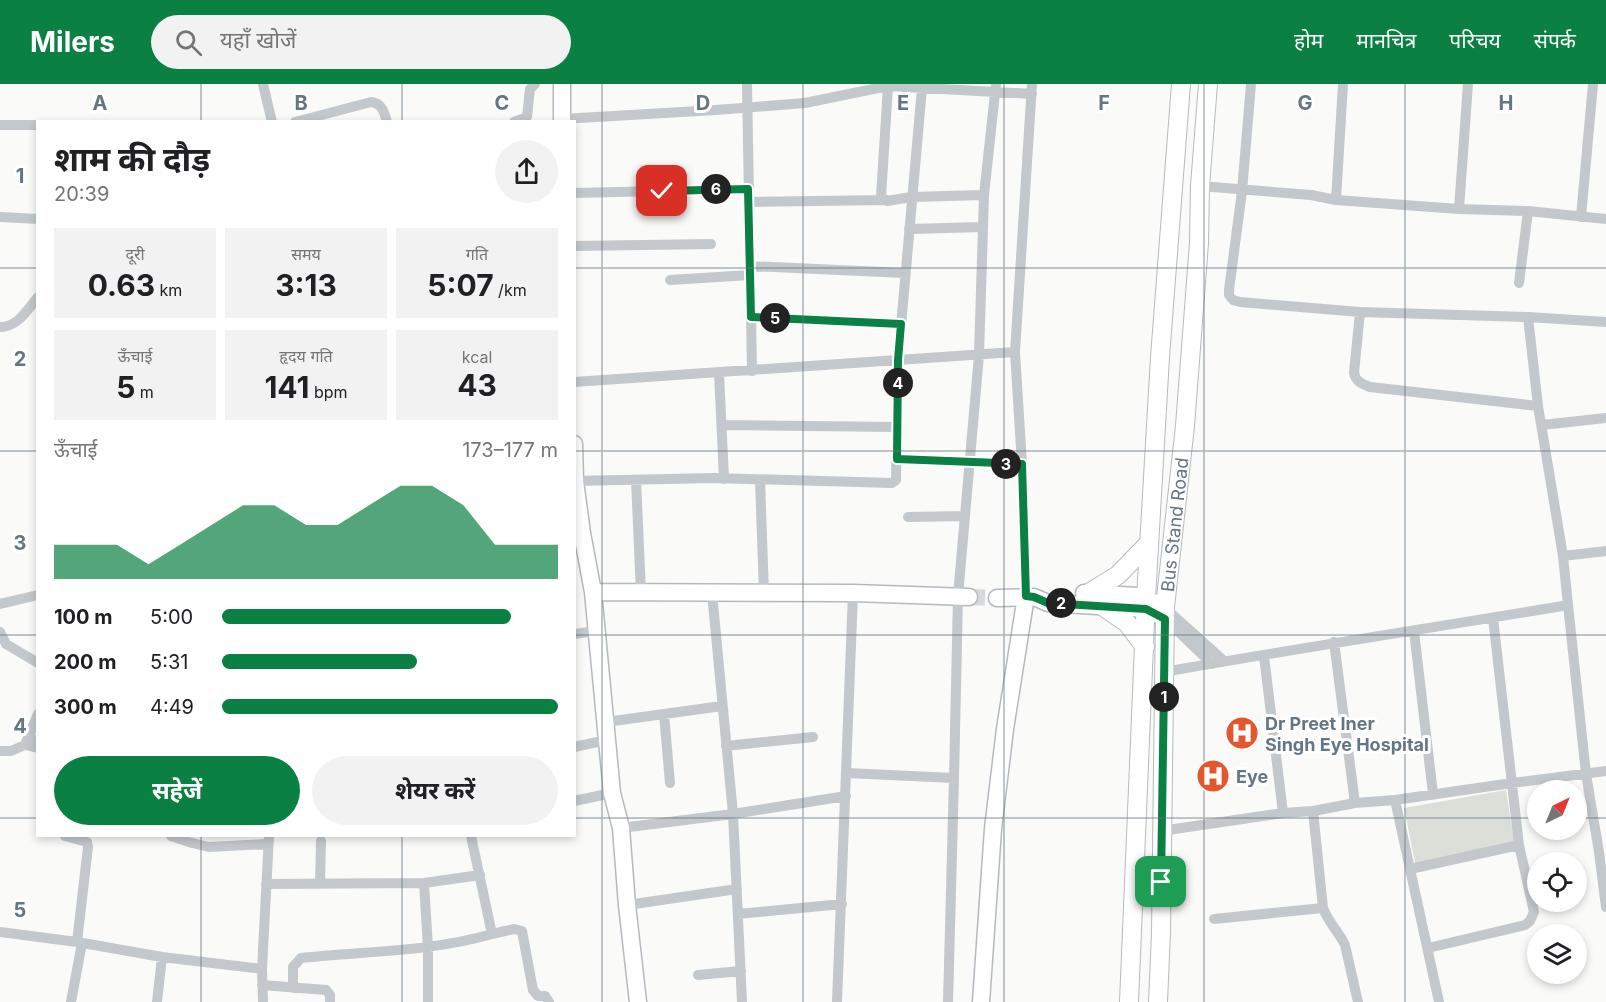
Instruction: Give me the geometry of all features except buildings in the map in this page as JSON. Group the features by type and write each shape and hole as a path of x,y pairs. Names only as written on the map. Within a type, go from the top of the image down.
{"main road":[{"name":"Bus Stand Road","path":"1129,1002 1149,543 1160,357 1181,84"},
{"name":"Bus Stand Road","path":"1158,1002 1165,613 1185,426 1208,84"},
{"path":"1145,647 1127,623 1095,599 1149,543"}],"street":[{"path":"263,84 272,120"},
{"path":"519,120 527,117 530,89 535,84"},
{"path":"562,84 562,120 805,103 882,86 1032,89 1015,352 1030,596 1005,729 993,829 981,1002"},
{"path":"747,84 752,370"},
{"path":"1251,84 1242,191 1229,291 1229,296 1233,300 1360,312 1528,317 1606,322"},
{"path":"1336,200 1343,84"},
{"path":"1459,208 1468,84"},
{"path":"1581,217 1593,84"},
{"path":"882,86 880,191 884,200"},
{"path":"576,481 724,479 892,483 896,480 898,360 922,88"},
{"path":"948,1002 954,778 964,596 965,516 979,355 984,195 996,88"},
{"path":"319,119 371,102 381,107 386,120"},
{"path":"0,125 36,125"},
{"path":"1200,186 1311,195 1336,200 1528,211 1606,219"},
{"path":"576,193 748,189"},
{"path":"749,202 884,200 984,195"},
{"path":"1519,283 1528,211"},
{"path":"0,217 36,219"},
{"path":"909,229 983,227"},
{"path":"576,246 711,244"},
{"path":"670,280 750,270 905,273"},
{"path":"0,327 11,325 18,320 36,299"},
{"path":"1360,312 1354,373 1356,379 1362,384 1370,387 1538,406"},
{"path":"751,317 901,324"},
{"path":"1528,317 1538,406 1563,556 1586,774 1603,852 1606,907"},
{"path":"576,382 1015,352"},
{"path":"719,373 724,479"},
{"path":"1542,425 1606,418"},
{"path":"722,425 897,427"},
{"path":"897,459 1022,464"},
{"path":"636,480 641,593"},
{"path":"760,480 764,593"},
{"path":"576,498 578,533 593,592 612,793 621,828 638,1002"},
{"path":"908,517 965,516"},
{"path":"1563,556 1606,550"},
{"path":"593,592 853,593 964,596"},
{"path":"712,593 733,814 742,1002"},
{"path":"837,1002 853,593"},
{"path":"0,604 36,595"},
{"path":"997,598 1030,596 1048,603 1095,599 1146,603 1165,613 1224,661"},
{"path":"1164,672 1568,605"},
{"path":"1165,613 1212,664"},
{"path":"1428,948 1525,925 1530,921 1534,912 1519,845 1493,618"},
{"path":"1414,631 1433,794"},
{"path":"0,632 6,644 36,662"},
{"path":"576,634 597,632"},
{"path":"1334,642 1355,803"},
{"path":"1264,656 1283,813"},
{"path":"606,722 722,706"},
{"path":"664,714 670,783"},
{"path":"25,745 36,719"},
{"path":"726,746 813,737"},
{"path":"0,751 11,751 36,740"},
{"path":"576,747 608,740"},
{"path":"25,745 36,748"},
{"path":"1161,831 1283,813 1313,811 1355,803 1395,801 1606,771"},
{"path":"847,774 954,778"},
{"path":"576,801 612,793"},
{"path":"621,828 733,814 846,796"},
{"path":"1395,801 1439,1002"},
{"path":"1313,811 1323,908 1345,945 1358,1002"},
{"path":"70,837 87,842 88,847 71,1002"},
{"path":"174,837 209,847 268,840 262,969 263,1002"},
{"path":"471,837 492,934"},
{"path":"320,884 321,841"},
{"path":"1410,869 1519,845"},
{"path":"266,884 424,883 480,875"},
{"path":"424,883 428,948 428,1002"},
{"path":"627,905 738,889"},
{"path":"738,914 842,904"},
{"path":"1214,919 1323,908"},
{"path":"293,988 293,967 301,958 428,948 514,929 522,931 533,990 538,996 545,996 549,1002"},
{"path":"0,932 162,957 262,969"},
{"path":"157,1002 162,957"},
{"path":"699,975 741,971"},
{"path":"262,985 326,990 330,995 330,1002"}],"shaded area":[{"path":"1506,790 1514,842 1416,867 1404,808"}],"tunnel":[{"path":"969,597 997,598"}],"place":[{"name":"Dr Preet Iner Singh Eye Hospital","path":"1242,733"},
{"name":"Eye","path":"1213,776"}],"route":[{"path":"662,191 748,189 751,317 901,324 898,360 897,459 1022,464 1026,596 1048,603 1146,609 1165,619 1161,882"}]}
